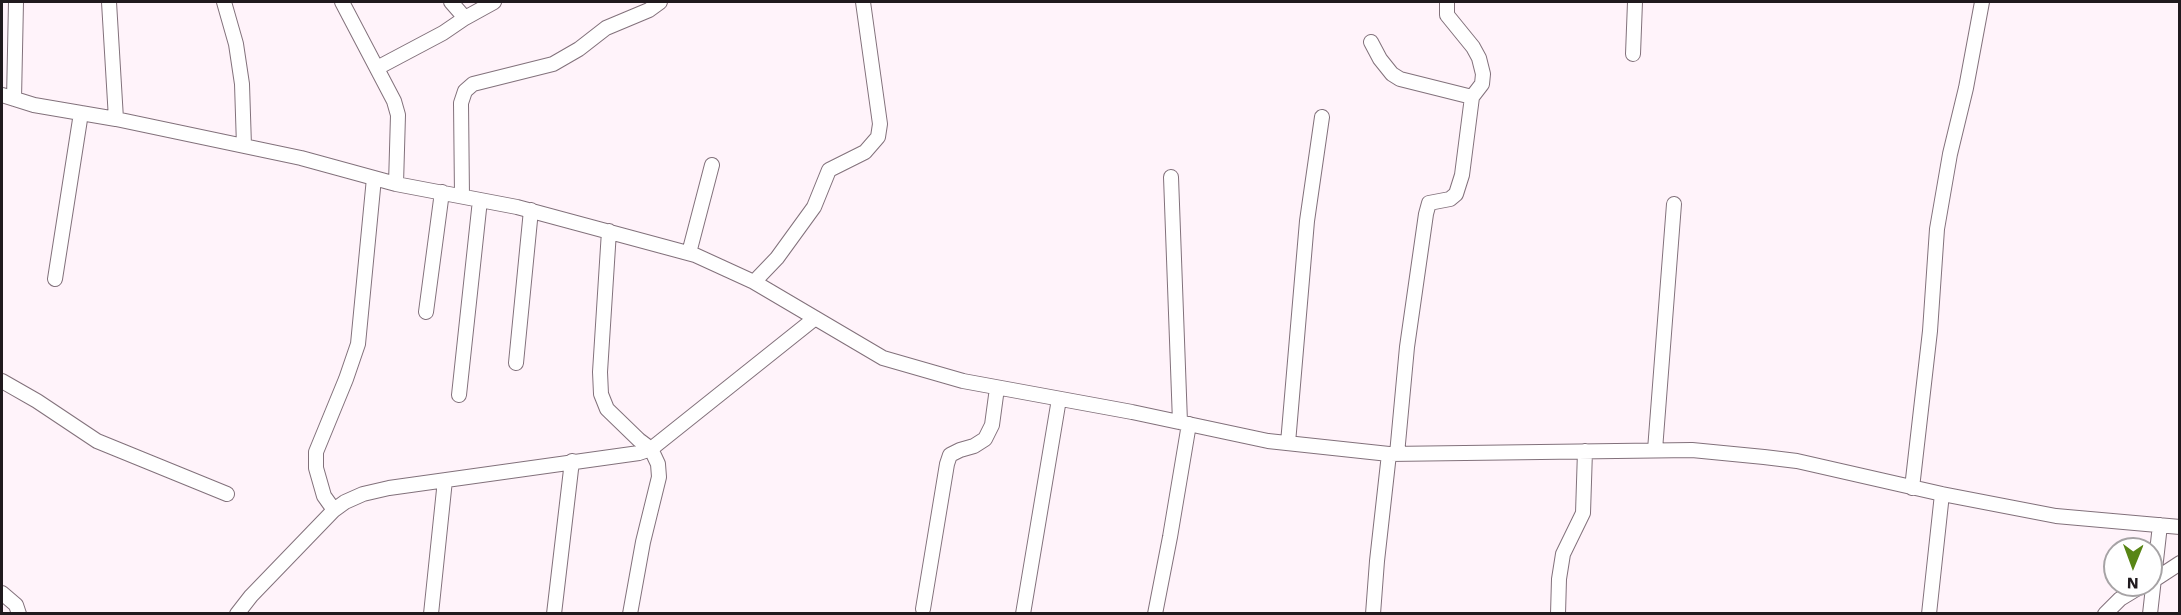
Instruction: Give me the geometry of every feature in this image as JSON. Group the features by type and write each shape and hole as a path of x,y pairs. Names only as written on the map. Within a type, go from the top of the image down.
{"street":[{"path":"16,2 8,97 34,105 116,119 301,158 396,184 531,210 689,253 728,268 754,282 883,358 963,381 1268,441 1393,454 1692,450 1797,461 1912,488 2056,516 2180,527"},
{"path":"109,2 116,119"},
{"path":"224,2 236,44 242,84 244,146"},
{"path":"342,2 394,101 398,115 396,184"},
{"path":"451,2 465,18"},
{"path":"377,68 443,33 494,2"},
{"path":"462,196 461,103 465,91 473,84 553,64 579,49 606,28 650,10 660,2"},
{"path":"754,282 777,258 814,207 829,170 865,152 878,137 880,124 863,2"},
{"path":"1373,614 1378,551 1426,214 1429,204 1450,199 1456,194 1461,175 1472,97 1482,84 1483,74 1479,58 1447,15 1445,5 1447,2"},
{"path":"1633,54 1635,2"},
{"path":"1912,488 1930,331 1937,229 1950,154 1966,88 1982,2"},
{"path":"1371,42 1380,59 1392,74 1400,79 1472,97"},
{"path":"55,279 81,113"},
{"path":"1288,443 1307,221 1322,117"},
{"path":"689,253 712,165"},
{"path":"1155,614 1170,537 1184,423 1172,177"},
{"path":"334,510 324,496 316,468 316,452 358,344 374,178"},
{"path":"426,312 442,192"},
{"path":"459,395 480,200"},
{"path":"1655,450 1674,204"},
{"path":"516,363 531,210"},
{"path":"609,231 600,372 601,394 607,409 651,449 658,464 659,477 643,542 630,614"},
{"path":"237,614 251,596 334,510 363,494 389,488 639,453 651,449 814,319"},
{"path":"2,381 97,441 226,494"},
{"path":"923,609 950,455 986,439 992,425 997,388"},
{"path":"1023,614 1059,399"},
{"path":"1558,614 1558,579 1563,554 1583,513 1585,451"},
{"path":"554,614 572,461"},
{"path":"431,614 445,480"},
{"path":"1929,614 1942,494"},
{"path":"2158,537 2160,525"},
{"path":"2163,573 2180,563"},
{"path":"2,593 16,605 19,614"},
{"path":"2105,614 2123,597"},
{"path":"2149,597 2150,614"}]}
